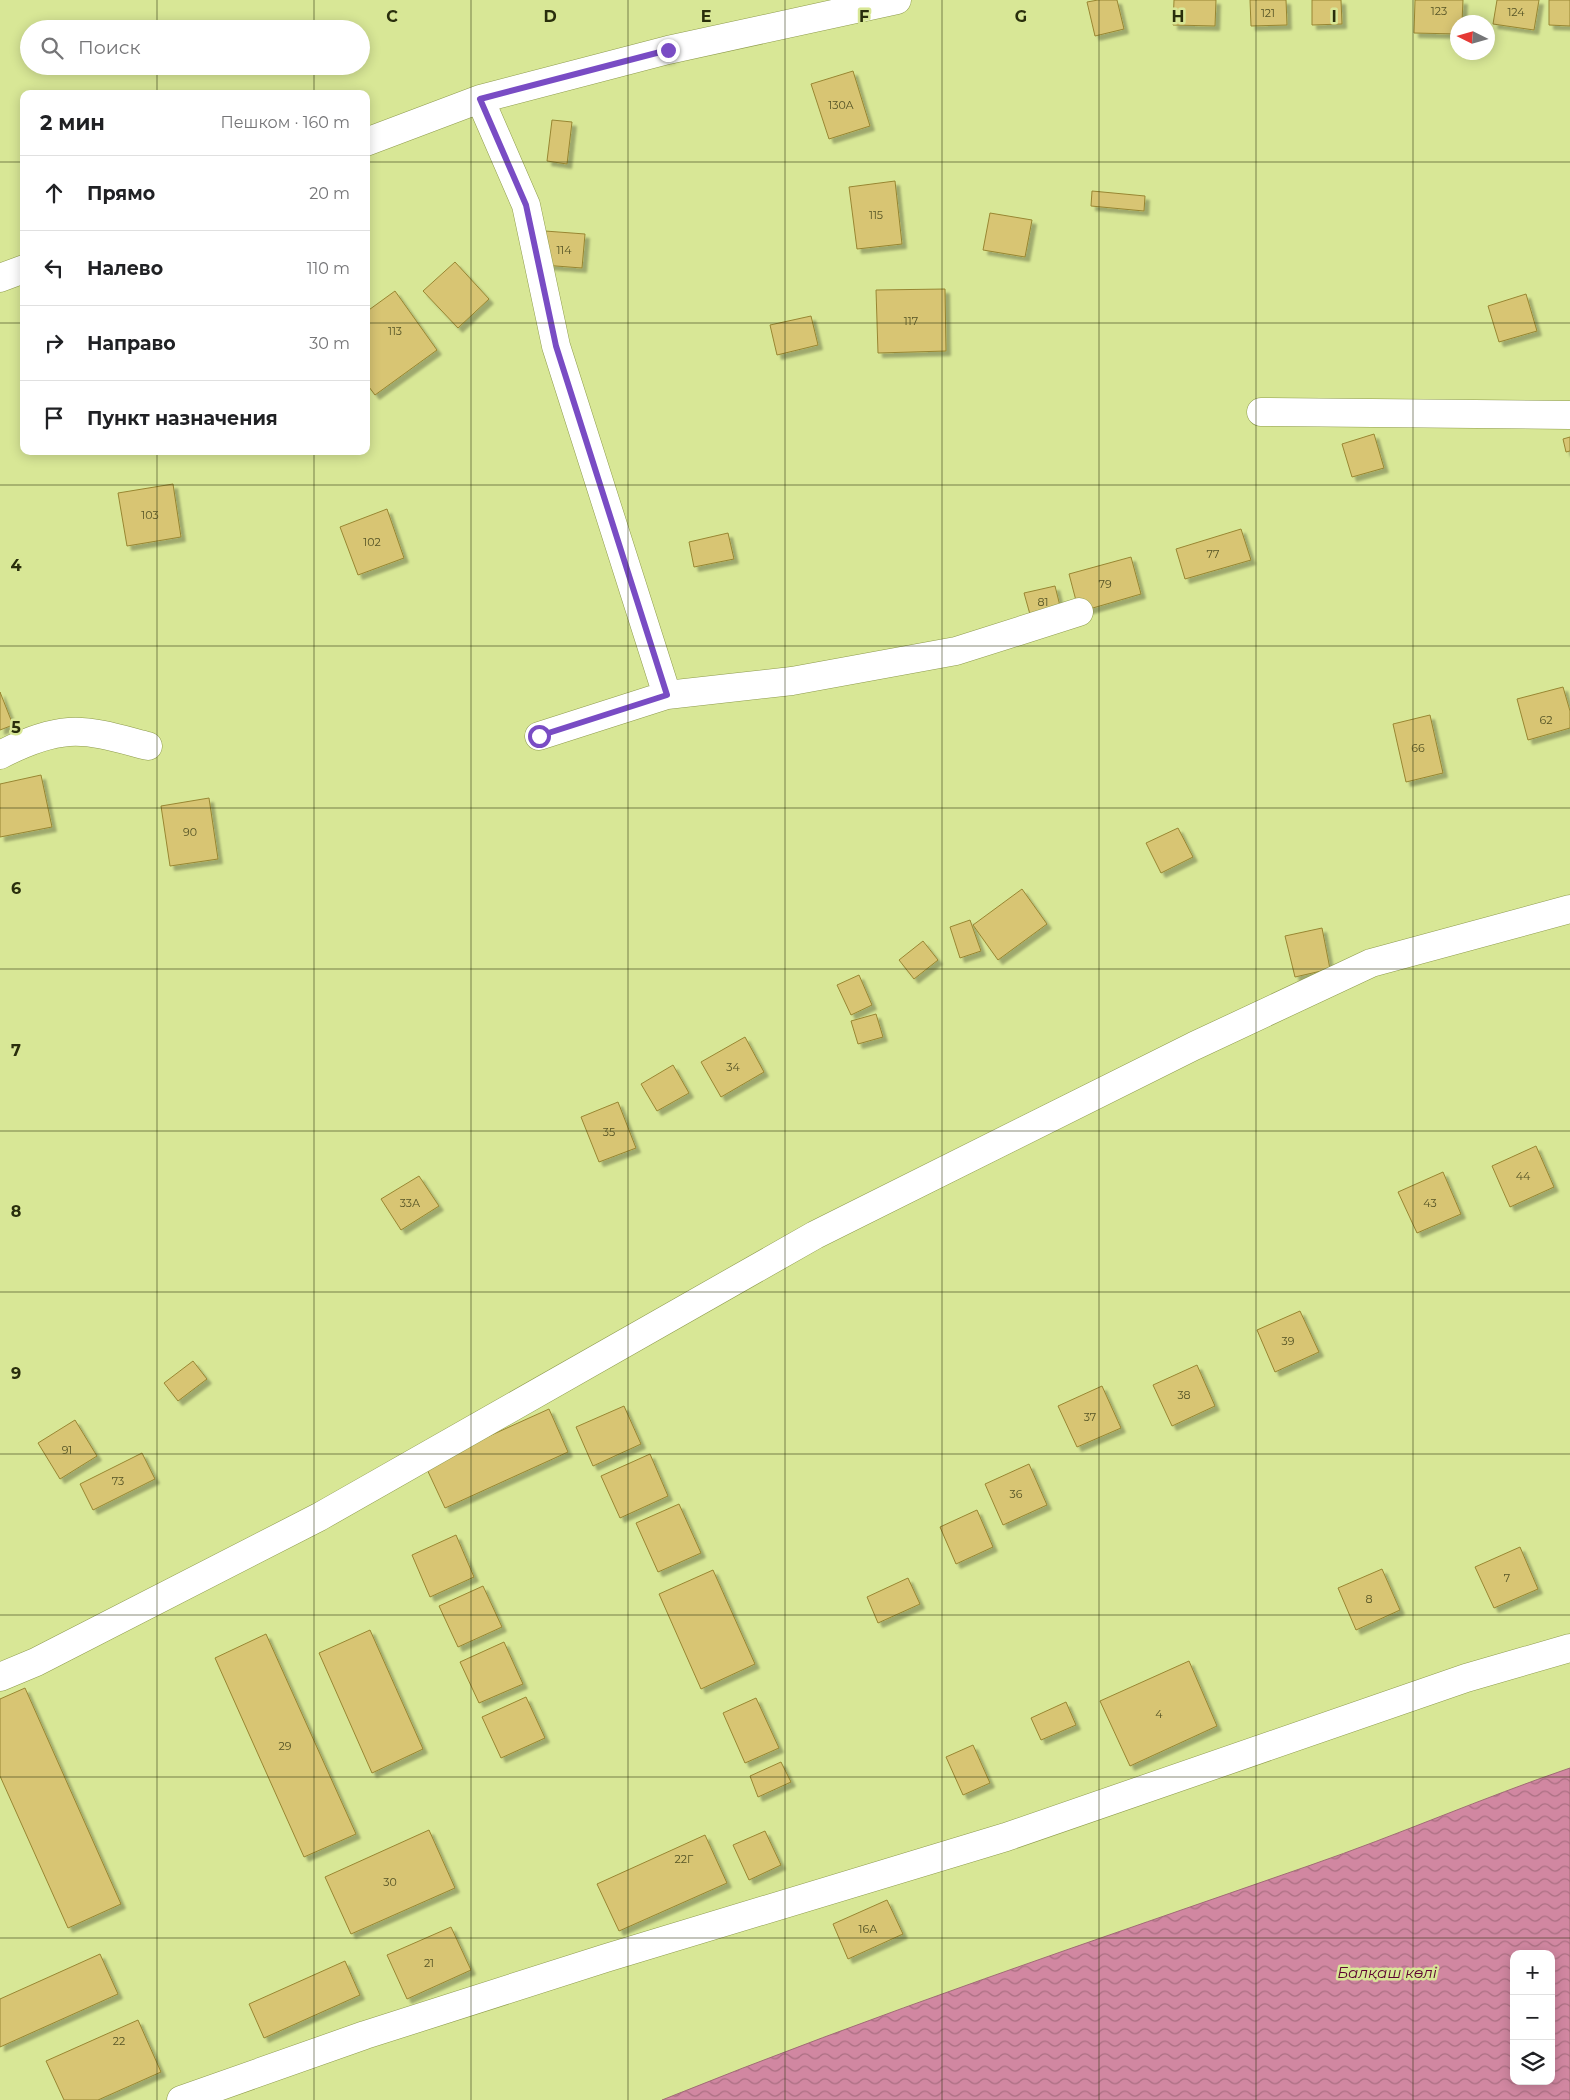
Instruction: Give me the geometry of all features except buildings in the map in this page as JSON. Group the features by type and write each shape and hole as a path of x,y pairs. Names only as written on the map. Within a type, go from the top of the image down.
{"street":[{"path":"370,140 480,99 668,50 897,0"},
{"path":"480,99 526,205 556,346 667,695"},
{"path":"0,278 20,271"},
{"path":"1261,412 1570,415"},
{"path":"539,736 667,695 792,681 956,651 1079,612"},
{"path":"0,755 27,741 69,732 106,736 148,746"},
{"path":"0,1677 36,1662 319,1517 815,1235 1194,1046 1371,964 1570,910"},
{"path":"181,2100 365,2035 606,1958 1006,1836 1466,1678 1570,1648"}],"water":[{"name":"Балқаш көлі","path":"1570,1768 1570,2100 662,2100 903,2008 1343,1853"}],"route":[{"path":"539,736 667,695 556,346 526,205 480,99 668,50"}]}
